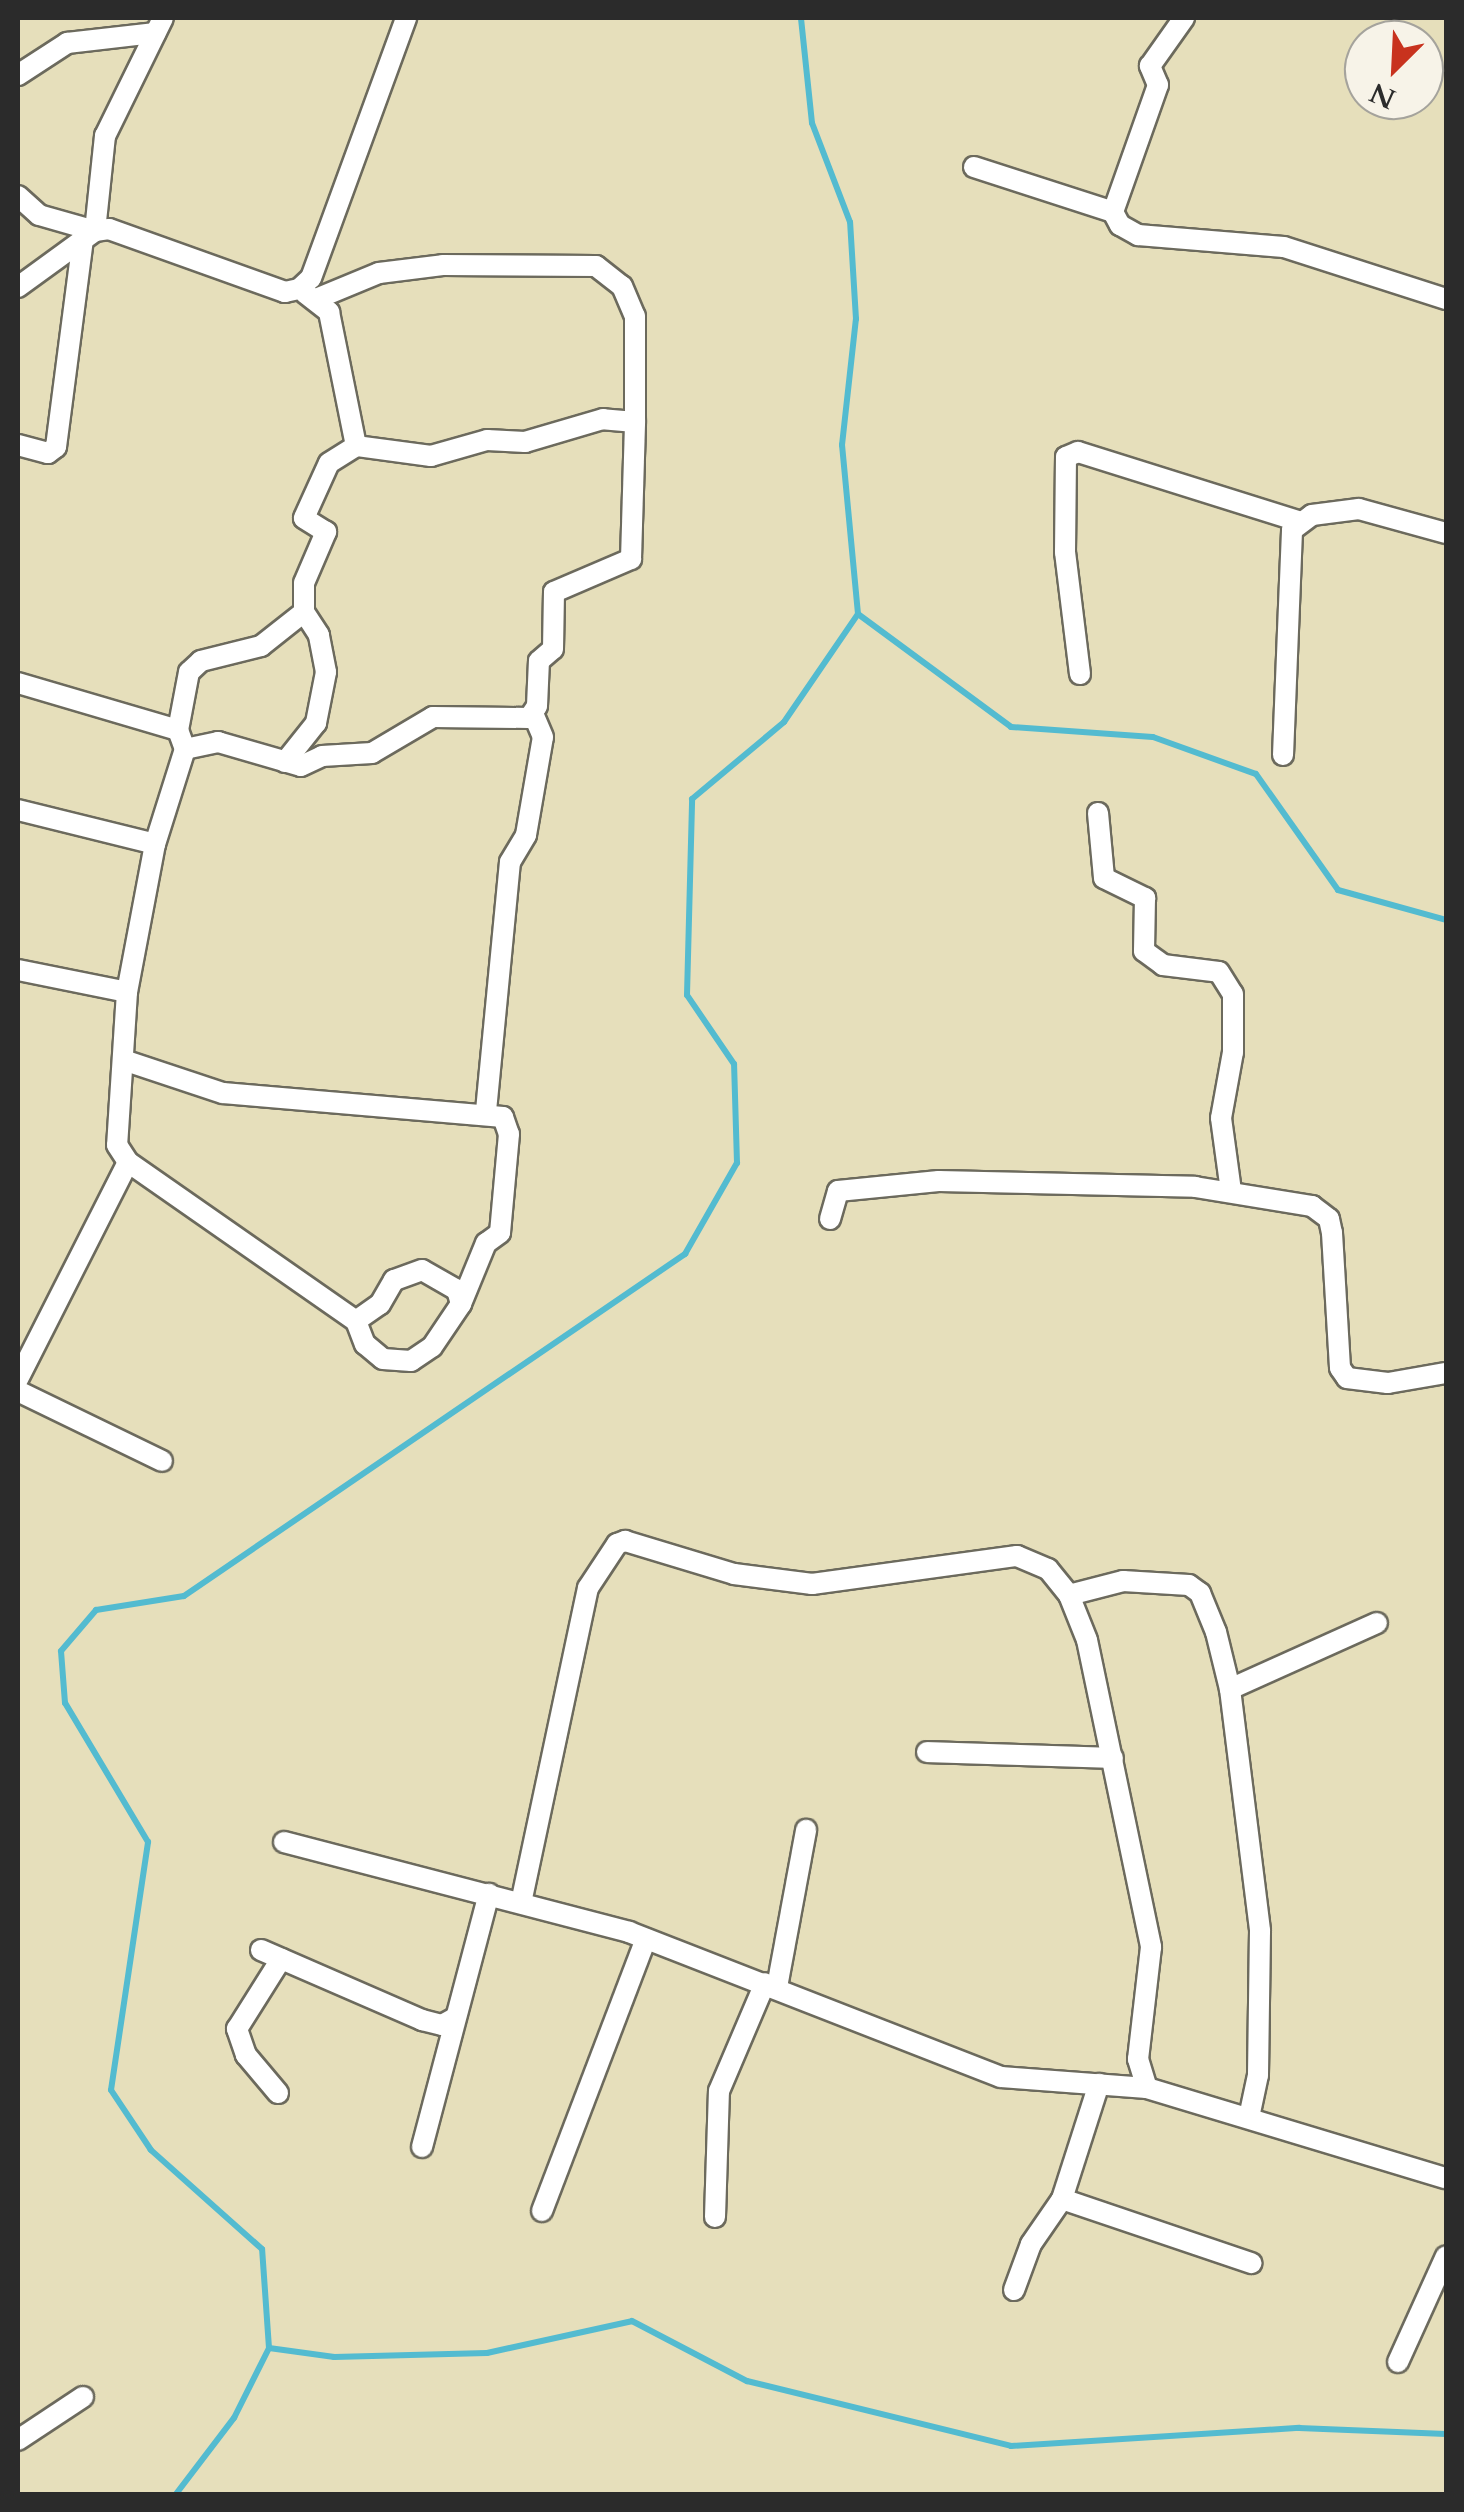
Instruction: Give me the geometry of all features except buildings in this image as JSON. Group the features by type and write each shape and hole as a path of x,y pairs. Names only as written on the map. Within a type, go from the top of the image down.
{"street":[{"path":"308,294 406,18"},
{"path":"1112,212 1158,85 1150,66 1184,18"},
{"path":"18,74 67,43 159,25"},
{"path":"18,445 48,453 56,447 105,136 159,25"},
{"path":"974,167 1112,212 1120,226 1138,235 1284,246 1446,300"},
{"path":"18,196 39,216 89,236"},
{"path":"18,288 89,236 108,229 285,292 308,294 379,273 443,265 596,266 622,286 635,316 631,559 554,592 553,649 539,661 534,714 544,737 526,835 510,862 486,1112"},
{"path":"308,294 330,312 356,446"},
{"path":"285,762 316,723 326,672 319,635 304,612 304,584 326,532 304,518 329,464 356,446 430,456 487,440 526,442 604,419 635,422"},
{"path":"1080,674 1065,552 1066,457 1078,452 1301,522 1359,510 1446,532"},
{"path":"1283,754 1289,547 1301,522"},
{"path":"126,1060 223,1093 400,1112 486,1112 504,1117 508,1134 500,1232 486,1243 461,1304 432,1347 411,1361 383,1359 365,1344 356,1321 128,1162 117,1145 126,1060 127,992 155,844 182,740 194,666 261,646 304,612"},
{"path":"18,683 182,740 218,742 302,766 322,756 362,756 433,717 534,714"},
{"path":"18,810 155,844"},
{"path":"1098,812 1104,878 1146,898 1144,951 1163,965 1219,972 1233,994 1233,1052 1221,1118 1231,1192"},
{"path":"18,970 127,992"},
{"path":"18,1379 128,1162"},
{"path":"830,1219 838,1191 938,1181 1231,1192 1312,1206 1330,1219 1340,1368 1348,1378 1388,1384 1446,1373"},
{"path":"356,1321 380,1304 405,1272 422,1270 446,1282 461,1304"},
{"path":"18,1391 162,1461"},
{"path":"522,1903 588,1588 616,1544 625,1541 734,1574 812,1584 1017,1556 1048,1569 1069,1595 1088,1640 1152,1947 1138,2059 1147,2088"},
{"path":"1069,1595 1123,1581 1189,1585 1200,1593 1216,1632 1230,1689 1260,1931 1258,2075 1250,2114"},
{"path":"1230,1689 1378,1623"},
{"path":"926,1752 1113,1758"},
{"path":"715,2216 720,2091 771,1985 806,1830"},
{"path":"284,1842 646,1938 1000,2077 1147,2088 1250,2114 1446,2178"},
{"path":"422,2146 488,1894"},
{"path":"542,2211 646,1938"},
{"path":"278,2093 246,2055 237,2030 271,1954 422,2020 442,2025 453,2018"},
{"path":"1014,2290 1031,2244 1062,2199 1099,2084"},
{"path":"1062,2199 1251,2263"},
{"path":"1398,2362 1446,2256"},
{"path":"18,2440 82,2397"}],"waterway":[{"path":"176,2494 234,2418 269,2348 262,2249 151,2150 111,2090 148,1842 65,1703 61,1651 96,1610 184,1596 685,1254 737,1163 734,1064 687,995 692,799 784,722 858,614 842,445 856,319 850,222 812,123 801,18"},
{"path":"858,614 1011,727 1153,737 1256,774 1338,890 1446,920"},
{"path":"269,2348 334,2357 487,2353 632,2321 747,2381 1011,2446 1299,2428 1446,2434"}]}
